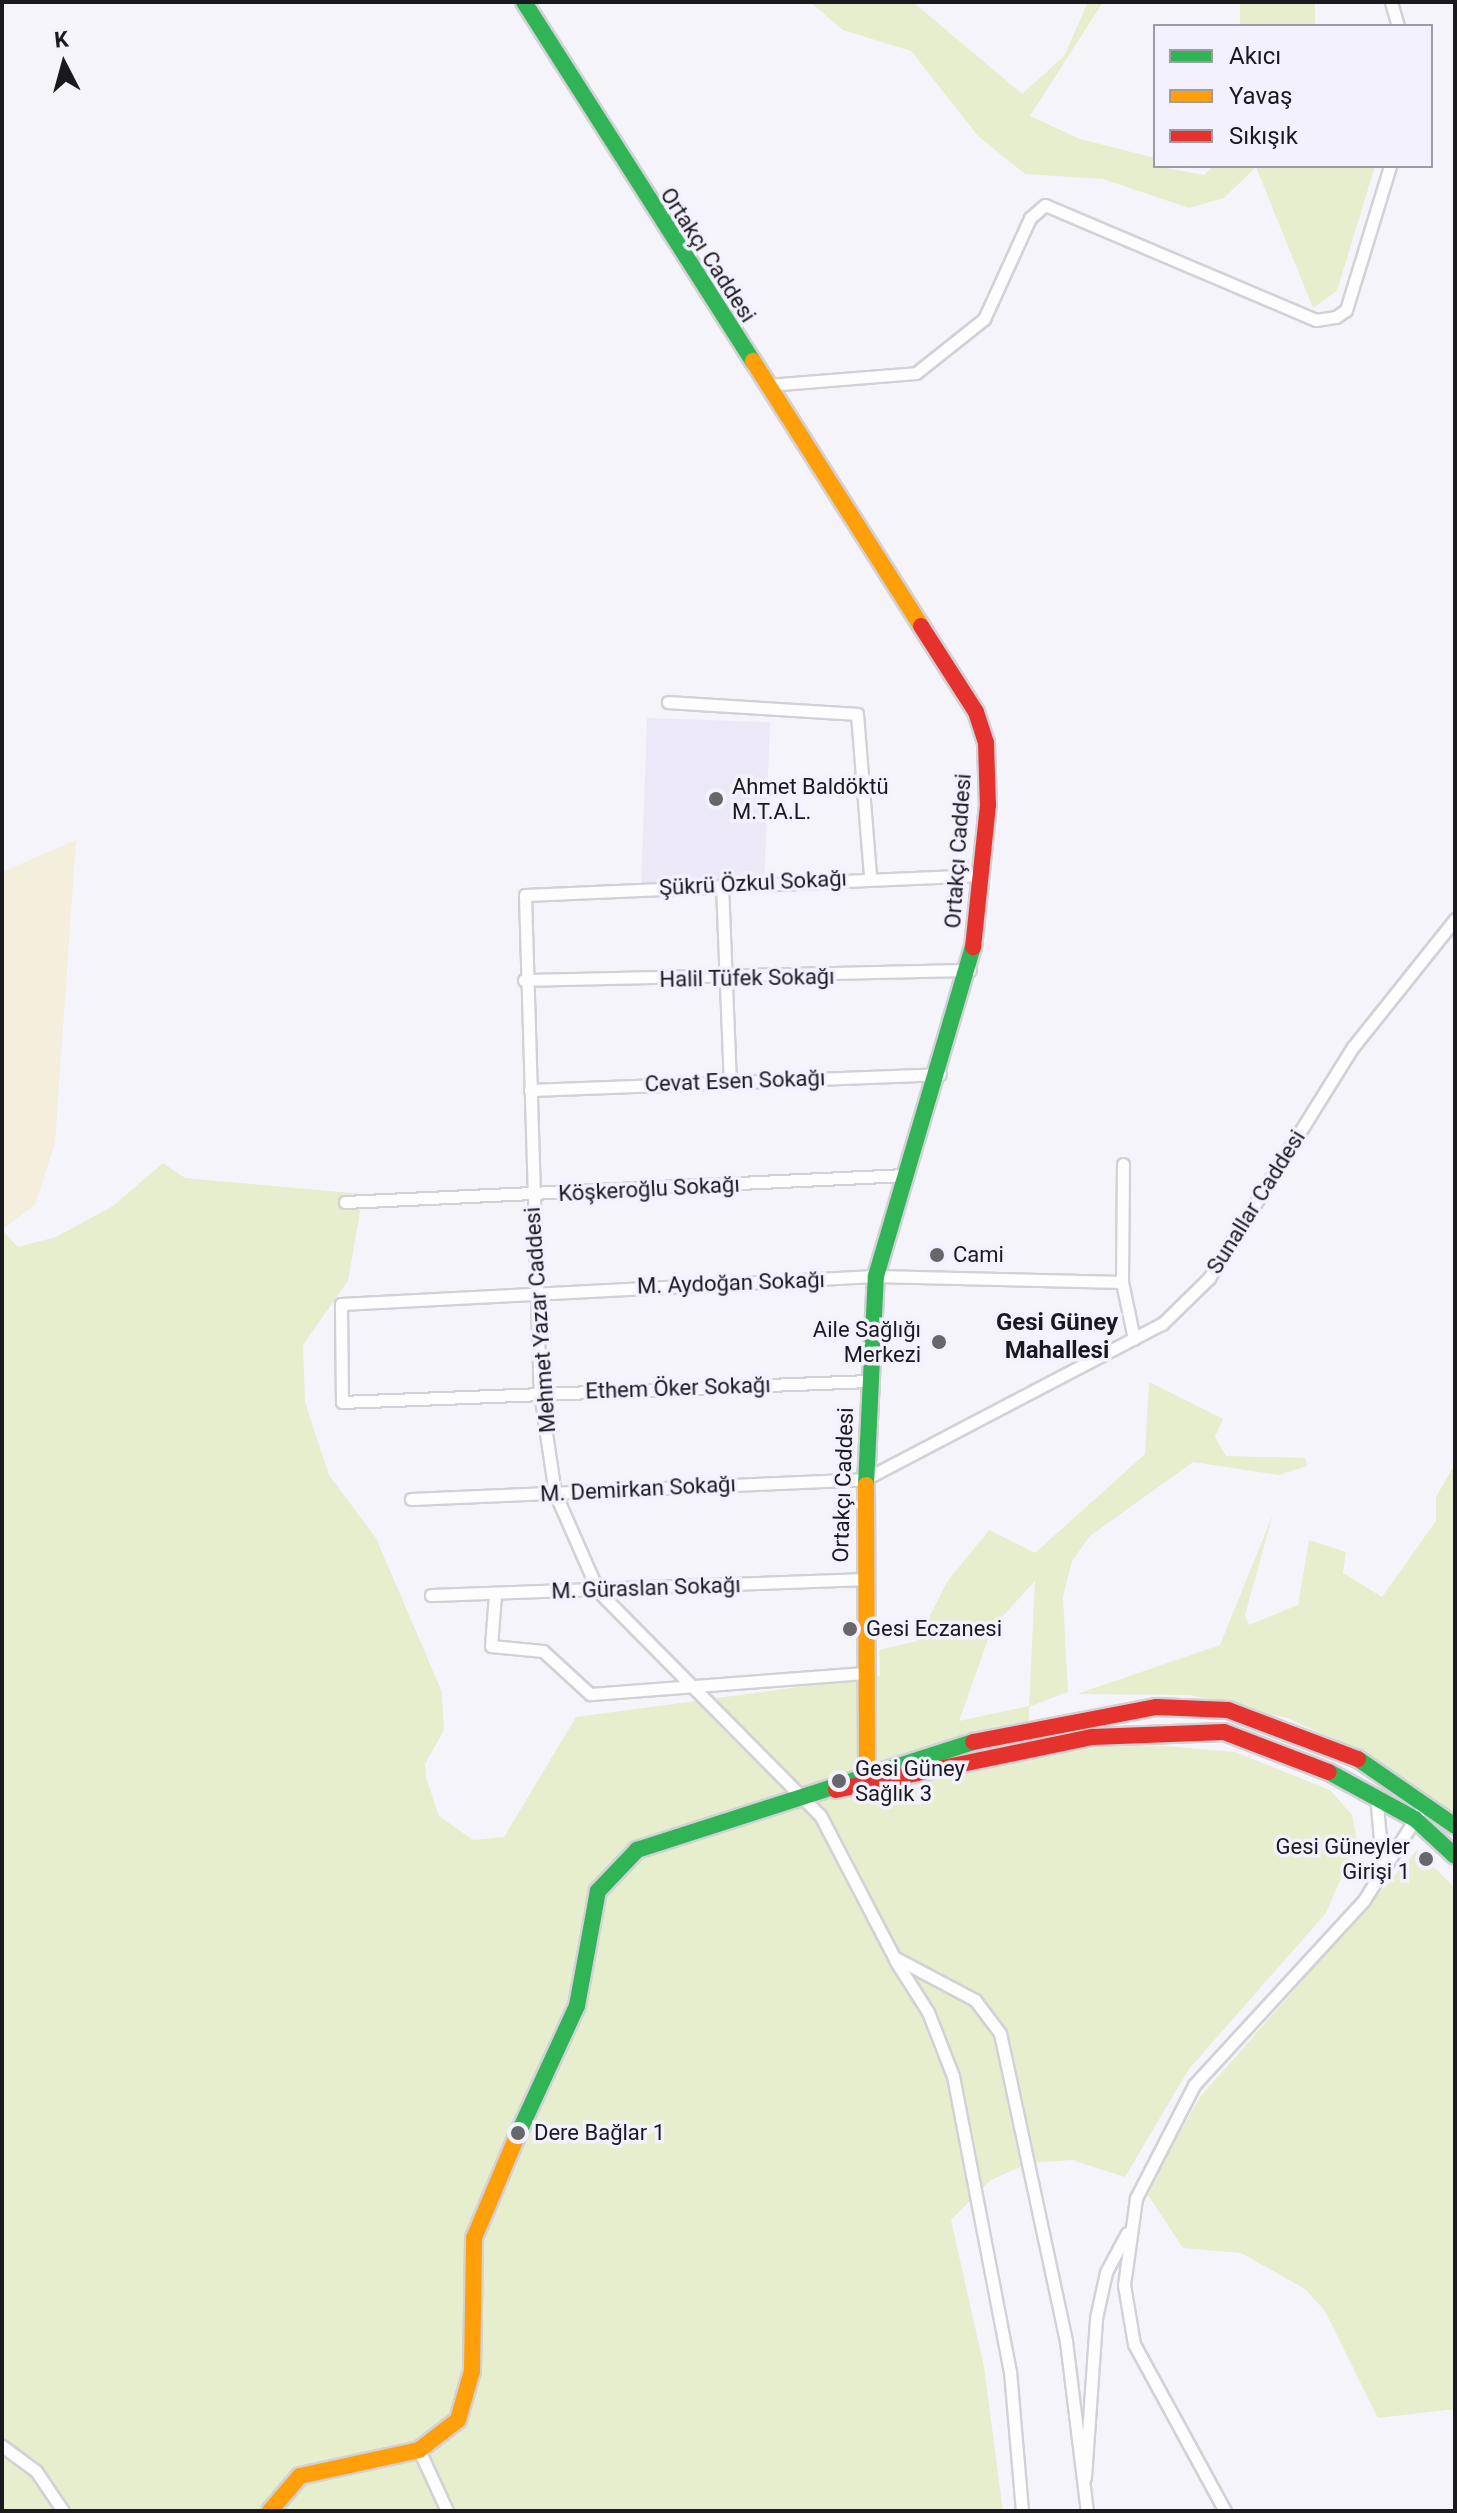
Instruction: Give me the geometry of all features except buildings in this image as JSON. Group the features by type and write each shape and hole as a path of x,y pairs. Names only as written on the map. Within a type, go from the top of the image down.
{"street":[{"name":"Ortakçı Caddesi","path":"524,2 976,712 986,743 982,875 970,970 876,1276 861,1579 867,1774"},
{"path":"1391,2 1397,24"},
{"path":"768,385 916,373 984,319 1030,218 1045,205 1316,320 1336,317 1346,310 1389,168"},
{"path":"668,702 857,714 870,877"},
{"name":"Şükrü Özkul Sokağı","path":"525,895 870,877 982,875"},
{"path":"722,885 730,1081"},
{"name":"Mehmet Yazar Caddesi","path":"525,895 524,980 540,1393 555,1493 598,1591 700,1687 803,1793 842,1850 894,1957 928,2012 953,2076 1010,2371 1022,2511"},
{"name":"Sunallar Caddesi","path":"865,1479 1162,1324 1209,1278 1353,1047 1455,919"},
{"name":"Halil Tüfek Sokağı","path":"524,980 725,981 970,970"},
{"name":"Cevat Esen Sokağı","path":"530,1090 940,1074"},
{"path":"1123,1164 1122,1282 1134,1339"},
{"name":"Köşkeroğlu Sokağı","path":"345,1202 532,1196 906,1175"},
{"name":"M. Aydoğan Sokağı","path":"342,1402 341,1304 535,1291 876,1276 1122,1282"},
{"name":"Ethem Öker Sokağı","path":"342,1402 869,1381"},
{"name":"M. Demirkan Sokağı","path":"411,1499 865,1479"},
{"name":"M. Güraslan Sokağı","path":"431,1595 861,1579"},
{"path":"495,1594 491,1646 543,1651 590,1694 865,1673"},
{"path":"270,2511 300,2476 419,2450 458,2420 469,2397 474,2238 501,2163 544,2087 577,2006 598,1891 637,1850 803,1793 1006,1731 1157,1707 1228,1710 1291,1728 1428,1801 1455,1826"},
{"path":"803,1793 884,1785 1010,1753 1158,1729 1224,1732 1283,1749 1376,1795 1415,1819 1455,1856"},
{"path":"1376,1795 1382,1861"},
{"path":"1225,2511 1134,2344 1124,2285 1136,2198 1194,2085 1364,1900 1382,1861 1428,1801"},
{"path":"894,1957 975,2000 1000,2033 1066,2341 1087,2511"},
{"path":"1083,2490 1096,2318 1106,2272 1133,2222"},
{"path":"2,2446 36,2471 63,2511"},
{"path":"419,2450 447,2511"}],"shaded area":[{"name":"Ahmet Baldöktü M.T.A.L.","path":"647,718 770,722 764,888 641,884"}],"green space":[{"path":"810,2 913,2 1022,94 1064,56 1088,2 1103,2 1030,116 1080,139 1153,157 1153,168 1204,175 1211,168 1255,168 1224,198 1189,208 1103,179 1025,174 979,137 911,51 843,30"},
{"path":"1240,2 1315,2 1315,24 1240,24"},
{"path":"1256,168 1374,168 1337,291 1313,308"},
{"path":"163,1163 185,1178 363,1194 348,1281 303,1345 305,1402 329,1475 376,1538 442,1692 444,1730 425,1764 426,1777 439,1816 473,1840 504,1837 576,1717 880,1676 879,1650 917,1641 947,1582 989,1530 1035,1553 1145,1454 1149,1382 1223,1419 1215,1437 1226,1456 1305,1458 1307,1466 1279,1475 1193,1462 1090,1536 1072,1561 1063,1597 1068,1692 1029,1707 1029,1757 1131,1743 1235,1752 1330,1790 1352,1815 1357,1841 1326,1913 1189,2069 1125,2177 1072,2160 1029,2163 991,2180 951,2220 984,2367 1003,2511 2,2511 2,1230 18,1247 56,1237 113,1206","holes":["1035,1581 1029,1706 959,1721 992,1628"]},
{"path":"1455,1464 1455,1823 1366,1754 1287,1718 1189,1695 1077,1694 1220,1645 1273,1514 1245,1615 1249,1625 1298,1605 1309,1540 1346,1552 1343,1573 1382,1597 1436,1521 1436,1497"},
{"path":"1417,1850 1455,1888 1455,2409 1378,2418 1325,2311 1305,2289 1241,2253 1183,2248 1146,2192 1200,2097"}],"sand":[{"path":"76,840 55,1143 35,1205 2,1230 2,872"}],"traffic: fast":[{"path":"524,2 753,361"},
{"path":"866,1485 876,1276 973,947"},
{"path":"518,2134 577,2006 598,1891 637,1850 973,1742"},
{"path":"1358,1759 1455,1826"},
{"path":"1329,1772 1415,1819 1455,1856"}],"traffic: slow":[{"path":"753,361 921,626"},
{"path":"866,1485 867,1774"},
{"path":"270,2511 300,2476 419,2450 458,2420 472,2371 474,2238 518,2134"}],"traffic: jam":[{"path":"921,626 976,712 986,743 988,805 973,947"},
{"path":"973,1742 1157,1707 1228,1710 1358,1759"},
{"path":"836,1790 1093,1737 1224,1732 1329,1772"}],"place":[{"name":"Ahmet Baldöktü M.T.A.L.","path":"716,799"},
{"name":"Cami","path":"937,1255"},
{"name":"Aile Sağlığı Merkezi","path":"939,1342"},
{"name":"Gesi Eczanesi","path":"850,1629"},
{"name":"Gesi Güney Sağlık 3","path":"839,1781"},
{"name":"Gesi Güneyler Girişi 1","path":"1426,1859"},
{"name":"Dere Bağlar 1","path":"518,2133"}],"district":[{"name":"Gesi Güney Mahallesi","path":"1057,1337"}]}
